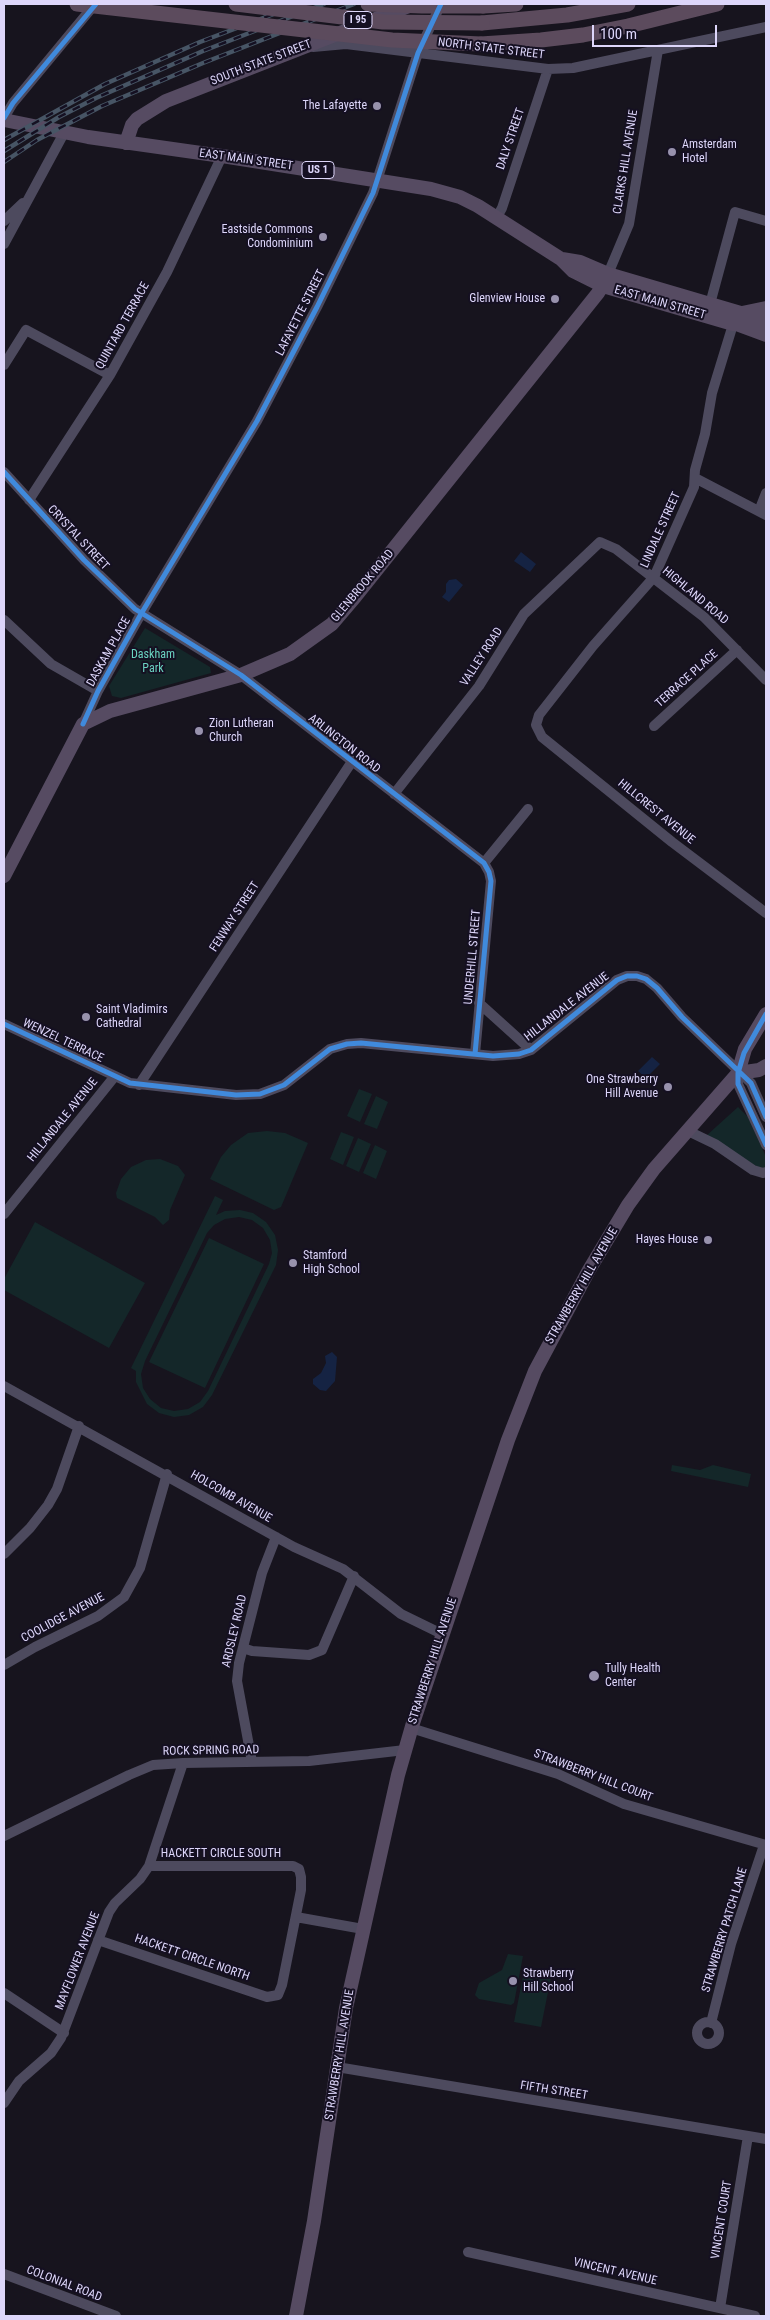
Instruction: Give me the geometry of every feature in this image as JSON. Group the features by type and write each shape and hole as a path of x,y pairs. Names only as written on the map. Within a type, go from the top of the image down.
{"highway":[{"path":"77,4 392,40 481,44 541,40 591,33 717,4"},
{"name":"I 95","path":"236,4 383,22 482,23 567,15 628,4"},
{"name":"I 95","path":"368,4 422,6 516,4"}],"main road":[{"name":"SOUTH STATE STREET","path":"126,143 132,125 157,105 414,4"},
{"name":"EAST MAIN STREET","path":"4,119 64,133 426,188 452,195 497,217 561,259 580,262 606,280 737,316 766,318"},
{"name":"EAST MAIN STREET","path":"606,280 710,304 737,316"},
{"name":"GLENBROOK ROAD","path":"83,724 110,711 241,675 290,654 332,624 356,597 606,280"},
{"path":"737,316 766,335"},
{"path":"5,869 83,724"},
{"path":"766,1014 745,1049 738,1073 759,1070 766,1066"},
{"name":"STRAWBERRY HILL AVENUE","path":"296,2316 314,2222 346,2008 405,1750 508,1440 535,1371 589,1270 628,1205 654,1170 738,1073"}],"street":[{"path":"4,119 13,102 96,4"},
{"name":"LAFAYETTE STREET","path":"141,614 257,421 373,193 418,52 441,4"},
{"name":"NORTH STATE STREET","path":"299,48 346,44 548,69 573,68 766,27"},
{"name":"CLARKS HILL AVENUE","path":"606,280 629,224 658,50"},
{"name":"DALY STREET","path":"497,217 502,208 548,69"},
{"path":"4,244 64,133"},
{"name":"QUINTARD TERRACE","path":"29,500 110,375 167,272 222,156"},
{"path":"4,221 28,200"},
{"path":"710,304 735,212 766,220"},
{"name":"LINDALE STREET","path":"536,725 539,715 593,646 654,577 694,487 712,393 737,316"},
{"path":"4,365 26,330 110,375"},
{"name":"CRYSTAL STREET","path":"4,472 84,560 141,614"},
{"path":"695,478 763,513 766,493"},
{"name":"HIGHLAND ROAD","path":"600,542 616,550 654,577 704,617 766,680"},
{"name":"VALLEY ROAD","path":"394,794 468,702 494,665 524,614 600,542"},
{"name":"DASKAM PLACE","path":"83,724 98,691 141,614 241,675"},
{"path":"4,620 51,664 98,691"},
{"name":"TERRACE PLACE","path":"654,726 737,650"},
{"name":"ARLINGTON ROAD","path":"241,675 351,763 484,864"},
{"name":"HILLCREST AVENUE","path":"536,725 542,736 672,842 766,913"},
{"name":"FENWAY STREET","path":"139,1085 351,763"},
{"path":"484,864 528,809"},
{"name":"UNDERHILL STREET","path":"474,1054 491,881 489,872 484,864"},
{"name":"HILLANDALE AVENUE","path":"4,1214 115,1076 139,1085 236,1095 260,1094 284,1085 330,1049 354,1044 510,1056 531,1050 617,980 626,976 637,976 646,979 657,988 682,1017 738,1073 751,1083 766,1117"},
{"name":"HILLANDALE AVENUE","path":"479,1003 531,1050"},
{"name":"WENZEL TERRACE","path":"4,1024 115,1076"},
{"path":"738,1073 738,1084 766,1145"},
{"path":"688,1132 715,1144 754,1170 763,1174 766,1172"},
{"name":"HOLCOMB AVENUE","path":"4,1386 167,1474 276,1537 354,1576 401,1614 442,1634"},
{"path":"4,1554 30,1528 48,1505 56,1489 79,1426"},
{"name":"COOLIDGE AVENUE","path":"4,1665 34,1647 98,1616 124,1597 140,1568 167,1474"},
{"name":"ARDSLEY ROAD","path":"252,1762 237,1681 238,1664 262,1573 276,1537"},
{"path":"243,1648 252,1652 309,1655 317,1653 326,1644 354,1576"},
{"name":"STRAWBERRY HILL COURT","path":"411,1728 558,1774 624,1804 765,1845"},
{"name":"ROCK SPRING ROAD","path":"4,1836 142,1769 159,1764 309,1761 405,1750"},
{"name":"MAYFLOWER AVENUE","path":"4,2103 19,2081 51,2053 64,2033 98,1940 112,1908 150,1866 183,1763"},
{"name":"STRAWBERRY PATCH LANE","path":"710,2023 731,1944 753,1885 765,1845"},
{"name":"HACKETT CIRCLE SOUTH","path":"150,1866 293,1866 299,1869 301,1877 296,1917"},
{"path":"296,1917 363,1929"},
{"name":"HACKETT CIRCLE NORTH","path":"98,1940 268,1997 278,1995 282,1985 296,1917"},
{"path":"4,1993 64,2033"},
{"name":"FIFTH STREET","path":"337,2068 766,2139"},
{"name":"VINCENT COURT","path":"720,2308 748,2136"},
{"name":"VINCENT AVENUE","path":"468,2252 756,2316"},
{"name":"COLONIAL ROAD","path":"4,2274 116,2316"}],"green space":[{"name":"Daskham Park","path":"145,628 210,667 211,673 121,698 112,696 109,686"},
{"path":"359,1089 372,1094 360,1122 347,1116"},
{"path":"376,1096 388,1102 377,1129 364,1124"},
{"path":"738,1107 748,1117 766,1157 766,1167 761,1169 706,1136"},
{"path":"267,1131 285,1133 308,1143 281,1207 274,1210 210,1179 221,1157 231,1145 248,1133"},
{"path":"341,1132 354,1137 343,1165 330,1159"},
{"path":"358,1138 371,1144 359,1172 346,1166"},
{"path":"375,1145 387,1151 376,1179 363,1173"},
{"path":"160,1159 178,1166 185,1175 170,1210 169,1220 163,1225 155,1217 117,1198 116,1193 121,1179 131,1167 146,1160"},
{"path":"215,1196 223,1200 216,1215 225,1211 240,1210 253,1213 266,1222 275,1235 278,1250 276,1265 212,1395 203,1407 189,1415 174,1417 159,1413 147,1404 136,1382 136,1371 131,1368","holes":["239,1217 252,1220 263,1228 270,1240 272,1253 269,1264 208,1391 200,1402 188,1409 174,1411 161,1408 150,1399 143,1388 141,1374 145,1361 207,1233 214,1225 225,1219"]},
{"path":"35,1222 145,1283 109,1348 4,1290 4,1279"},
{"path":"209,1238 264,1264 205,1388 149,1362"},
{"path":"672,1465 700,1470 713,1465 751,1474 748,1487 671,1471"},
{"path":"508,1954 523,1956 514,2003 511,2005 479,1999 475,1995 479,1983 502,1970"},
{"path":"525,1966 552,1972 541,2027 514,2022"}],"water":[{"path":"521,552 536,564 530,572 514,561"},
{"path":"456,579 463,585 449,602 442,597 446,592 446,584 449,580"},
{"path":"652,1057 660,1064 646,1078 638,1071"},
{"path":"332,1352 337,1357 335,1381 326,1391 320,1390 313,1384 313,1379 321,1373 326,1363 325,1356"}],"railway":[{"path":"4,140 105,84 200,42 300,4"},
{"path":"4,151 59,117 96,98 203,51 324,4"},
{"path":"4,162 37,140 102,106 203,63 354,4"}],"cycle path":[{"path":"4,118 13,103 96,4"},
{"path":"83,724 98,691 141,614 257,421 317,307 373,193 418,53 441,4"},
{"path":"4,472 84,560 135,609 241,675 484,863 491,881 475,1054"},
{"path":"4,1024 130,1083 236,1095 260,1094 284,1085 330,1049 347,1044 361,1043 493,1056 519,1054 531,1050 617,980 627,976 637,976 646,979 657,988 682,1017 751,1083 766,1117"},
{"path":"766,1014 744,1053 738,1073 738,1084 766,1145"}],"place":[{"name":"The Lafayette","path":"377,106"},
{"name":"Amsterdam Hotel","path":"672,152"},
{"name":"Eastside Commons Condominium","path":"323,237"},
{"name":"Glenview House","path":"555,299"},
{"name":"Zion Lutheran Church","path":"199,731"},
{"name":"Saint Vladimirs Cathedral","path":"86,1017"},
{"name":"One Strawberry Hill Avenue","path":"668,1087"},
{"name":"Hayes House","path":"708,1240"},
{"name":"Stamford High School","path":"293,1263"},
{"name":"Tully Health Center","path":"594,1676"},
{"name":"Strawberry Hill School","path":"513,1981"}]}
